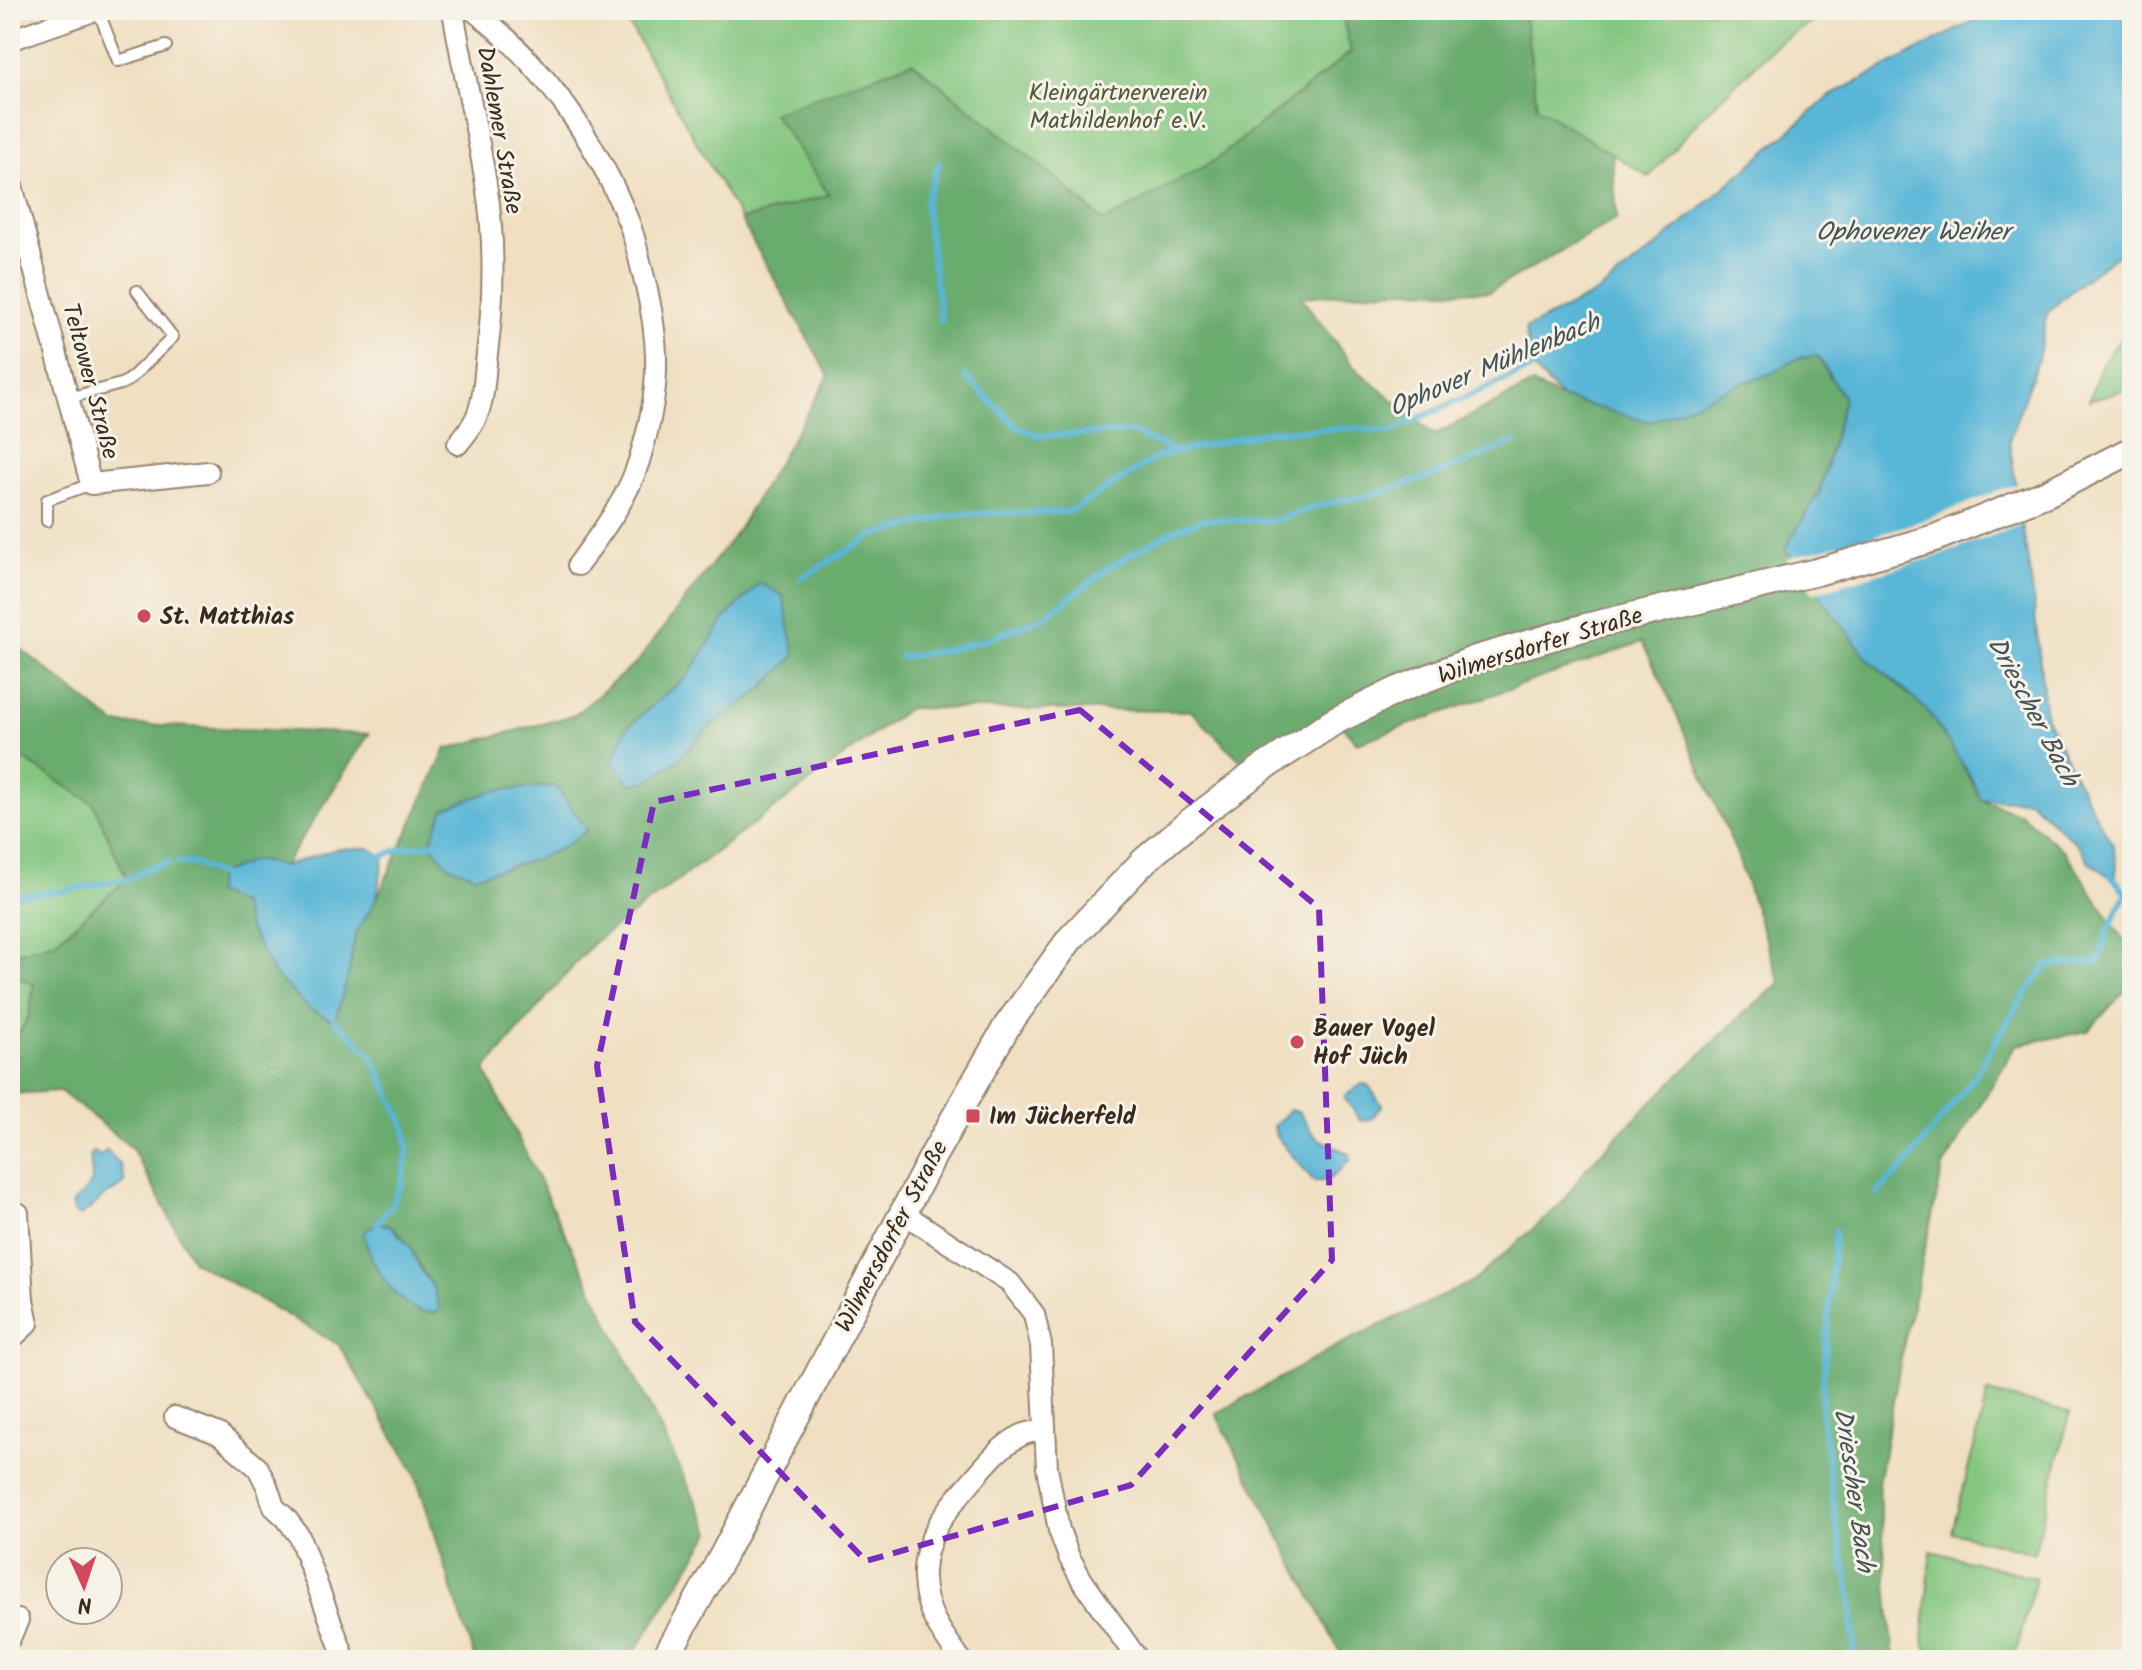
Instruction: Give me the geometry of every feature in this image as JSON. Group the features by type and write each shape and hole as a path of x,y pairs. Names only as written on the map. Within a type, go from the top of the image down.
{"street":[{"path":"10,40 97,10"},
{"name":"Dahlemer Straße","path":"453,10 487,186 491,283 490,327 479,411 473,425 458,444"},
{"path":"473,10 531,63 565,104 613,183 631,226 653,309 656,372 652,410 638,464 615,514 578,565"},
{"name":"Teltower Straße","path":"10,178 91,484 208,472"},
{"name":"Wilmersdorfer Straße","path":"664,1660 721,1559 903,1213 1007,1026 1070,939 1144,861 1224,795 1335,721 1398,690 1473,660 1586,627 1817,572 1935,538 2012,508 2132,450"},
{"path":"10,1340 28,1323 23,1300 18,1213"},
{"path":"903,1213 1010,1283 1034,1314 1041,1345 1044,1430 1059,1530 1082,1580 1138,1660"},
{"path":"175,1417 219,1434 258,1468 274,1507 299,1536 345,1660"},
{"path":"961,1660 933,1621 929,1609 924,1562 931,1538 947,1509 1002,1448 1021,1435 1044,1430"}],"lane":[{"path":"97,10 118,61 166,46"},
{"path":"242,10 248,10"},
{"path":"69,398 129,380 173,337 137,291"},
{"path":"47,521 47,500 91,484"}],"highlighted area":[{"path":"1080,710 1319,908 1332,1260 1131,1485 866,1561 635,1322 597,1066 654,802"}],"green space":[{"name":"Kleingärtnerverein Mathildenhof e.V.","path":"621,10 1341,10 1351,52 1216,160 1104,222 1057,179 774,113 830,195 741,220"},
{"path":"1341,10 1524,10 1537,107 1612,154 1617,219 1489,292 1399,290 1301,297 1354,367 1434,435 1532,384 1562,398 1737,385 1773,373 1798,358 1817,356 1844,399 1820,491 1786,549 1867,658 1927,710 1954,749 1981,799 2021,814 2065,852 2132,953 2132,983 2088,1031 2016,1045 1943,1167 1903,1348 1878,1483 1894,1660 1344,1660 1216,1414 1339,1345 1474,1281 1561,1204 1587,1167 1743,1014 1780,983 1736,852 1642,642 1357,743 1333,715 1242,762 1191,711 909,708 591,945 485,1070 711,1532 630,1660 475,1660 415,1473 339,1345 193,1261 132,1148 60,1091 10,1094 10,1043 29,1017 34,984 10,975 10,955 55,942 127,879 93,803 15,754 10,717 10,640 115,724 369,734 284,866 253,860 215,893 241,904 247,925 349,971 355,935 376,900 446,749 575,715 638,661 738,530 829,376 741,220 829,195 773,113 912,62 1057,179 1104,222 1216,160 1351,52","holes":["688,676 758,692 710,725 677,761 661,698","556,786 586,829 492,791","377,1223 388,1224 408,1245 433,1287 419,1311 399,1298 370,1257"]},
{"path":"1524,10 1833,10 1778,43 1701,118 1649,177 1537,107"},
{"path":"2132,323 2132,388 2089,400 2101,365"},
{"path":"10,717 15,754 93,803 128,879 55,942 10,955"},
{"path":"10,975 34,983 29,1017 12,1044 10,1043"},
{"path":"1988,1392 2070,1413 2034,1553 1952,1532"},
{"path":"1931,1551 2036,1578 2014,1660 1931,1660 1923,1640"}],"water":[{"name":"Ophovener Weiher","path":"1994,10 2132,10 2132,243 2047,313 2038,359 2009,440 2032,588 2046,718 2113,845 2117,865 2115,881 2088,860 2076,843 2029,800 1981,799 1969,774 1927,710 1867,658 1785,549 1820,491 1844,399 1818,356 1798,358 1773,373 1650,422 1562,398 1532,367 1525,329 1598,292 1657,246 1830,96"},
{"path":"760,583 783,596 795,656 758,692 710,725 677,761 646,782 630,784 613,762 626,729 688,676 725,618"},
{"path":"556,786 587,830 562,848 534,860 475,876 449,866 430,844 444,809 492,791"},
{"path":"369,848 384,857 376,900 355,935 335,1021 309,1009 274,974 247,925 241,904 215,893 218,875 254,860 284,866 336,849"},
{"path":"1362,1084 1368,1085 1382,1106 1370,1120 1361,1121 1344,1097"},
{"path":"1290,1110 1299,1112 1319,1139 1349,1154 1351,1159 1339,1172 1330,1178 1314,1181 1276,1136 1274,1126"},
{"path":"107,1150 121,1166 125,1183 84,1214 75,1214 72,1205 92,1180 90,1154 93,1152 101,1156"},
{"path":"377,1223 391,1226 409,1245 433,1287 439,1306 437,1313 422,1312 409,1305 383,1278 370,1254 364,1233"}],"pier":[{"path":"2019,483 2026,523 1941,555 1813,593 1787,558 1930,518"}],"waterway":[{"path":"939,163 925,203 941,321"},
{"name":"Ophover Mühlenbach","path":"801,578 874,535 958,514 1069,512 1159,456 1270,431 1355,428 1388,432 1538,365"},
{"path":"965,376 1016,426 1039,436 1131,432 1175,451"},
{"path":"900,657 985,640 1043,618 1111,566 1174,530 1205,519 1272,521 1432,476 1515,442"},
{"path":"378,858 400,849 437,843"},
{"name":"Ophover Mühlenbach","path":"10,896 63,891 128,879 153,866 169,863"},
{"name":"Ophover Mühlenbach","path":"178,863 197,865 223,876"},
{"name":"Driescher Bach","path":"1876,1194 1903,1168 1974,1077 2019,1003 2047,965 2099,962 2106,935 2126,893 2111,875"},
{"path":"335,1021 371,1054 405,1127 408,1150 402,1183 391,1206 377,1223"},
{"name":"Driescher Bach","path":"1835,1230 1821,1409 1836,1521 1851,1600 1855,1660"}],"place":[{"name":"St. Matthias","path":"144,616"},
{"name":"Bauer Vogel Hof Jüch","path":"1297,1042"},
{"name":"Im Jücherfeld","path":"973,1116"}]}
